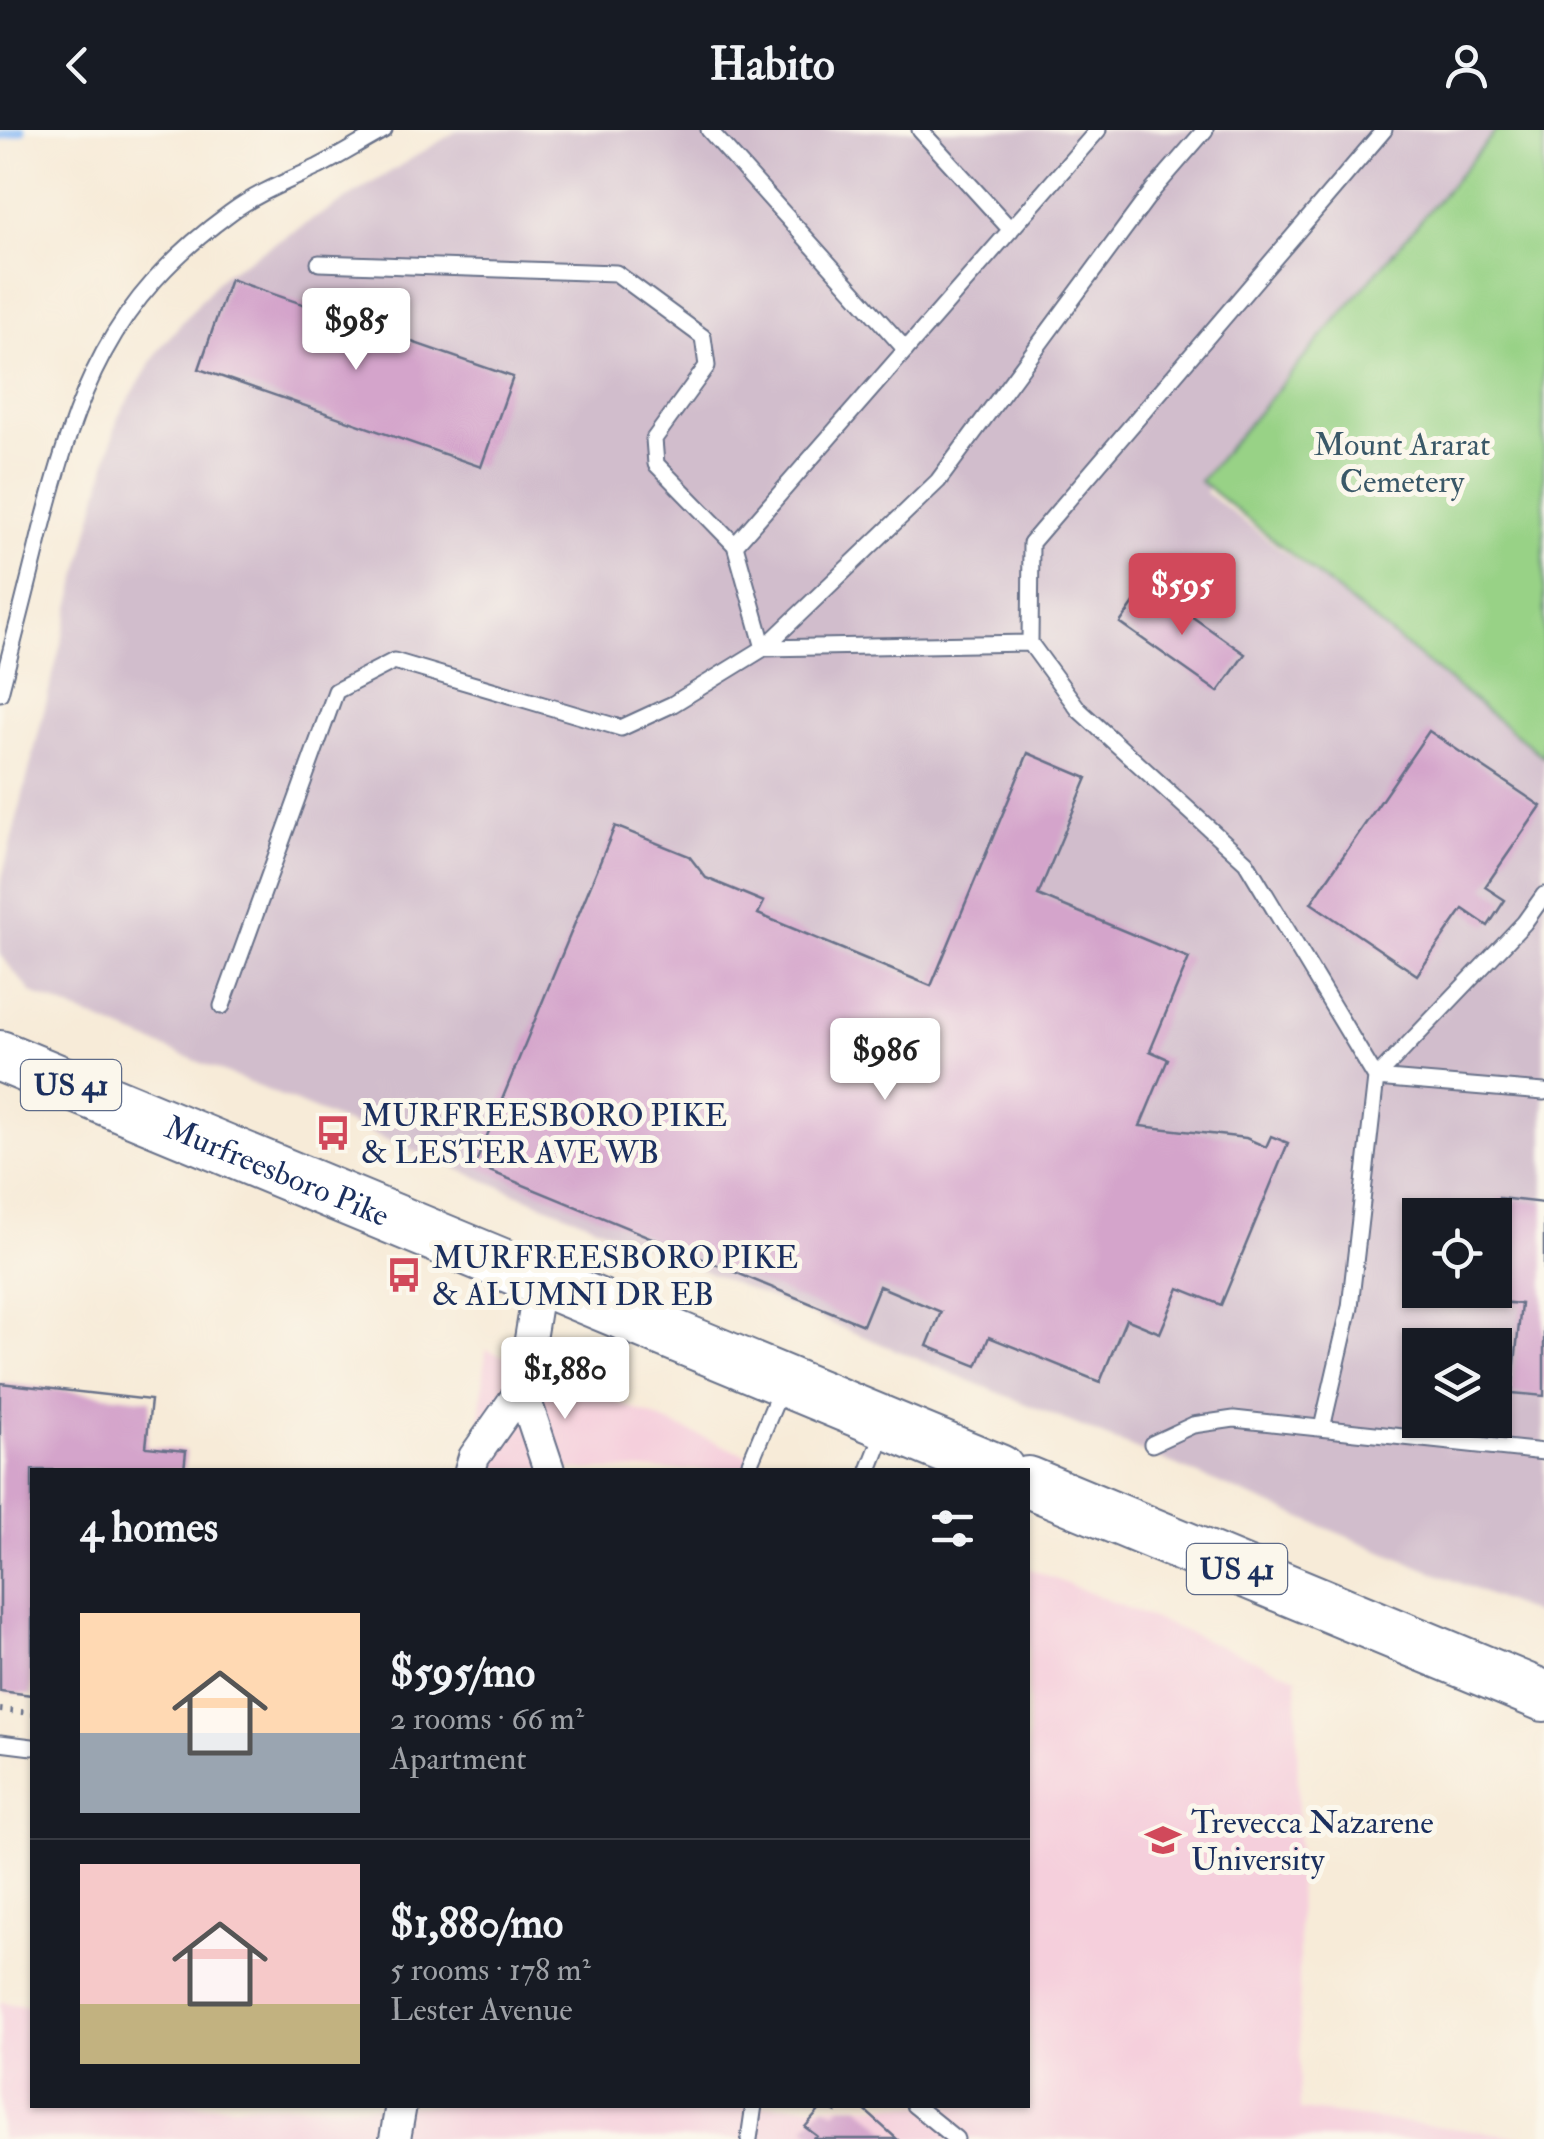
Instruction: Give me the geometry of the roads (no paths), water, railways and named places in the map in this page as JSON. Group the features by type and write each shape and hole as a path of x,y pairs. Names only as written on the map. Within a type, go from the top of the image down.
{"main road":[{"name":"Murfreesboro Pike","path":"0,1056 994,1468"},
{"name":"US 41","path":"1030,1483 1544,1696"}],"street":[{"path":"471,1468 522,1389 540,1278"},
{"path":"522,1389 547,1468"},
{"path":"396,2139 400,2108"}],"lane":[{"path":"0,693 64,442 80,396 129,312 195,240 234,211 384,130"},
{"path":"709,130 906,350"},
{"path":"920,130 1011,230"},
{"path":"735,544 1098,130"},
{"path":"222,1006 336,692 394,660 621,728 673,704 764,648 938,481 1152,190 1206,130"},
{"path":"1376,1078 1246,862 1079,710 1030,643 1031,543 1384,130"},
{"path":"319,264 616,273 703,338 707,366 654,439 656,464 735,544 764,648"},
{"path":"764,648 1030,643"},
{"path":"1322,1428 1350,1306 1376,1078 1524,923 1544,896"},
{"path":"1376,1078 1544,1092"},
{"path":"748,1468 785,1381"},
{"path":"1152,1444 1192,1425 1234,1419 1544,1452"},
{"path":"870,1468 887,1424"},
{"path":"0,1744 30,1747"},
{"path":"749,2139 754,2108"},
{"path":"918,2108 956,2139"}],"waterway":[{"path":"0,136 21,130"}],"place":[{"name":"MURFREESBORO PIKE & LESTER AVE WB","path":"333,1133"},
{"name":"MURFREESBORO PIKE & ALUMNI DR EB","path":"404,1275"},
{"name":"Trevecca Nazarene University","path":"1163,1840"}],"park label":[{"name":"Mount Ararat Cemetery","path":"1402,462"}]}
